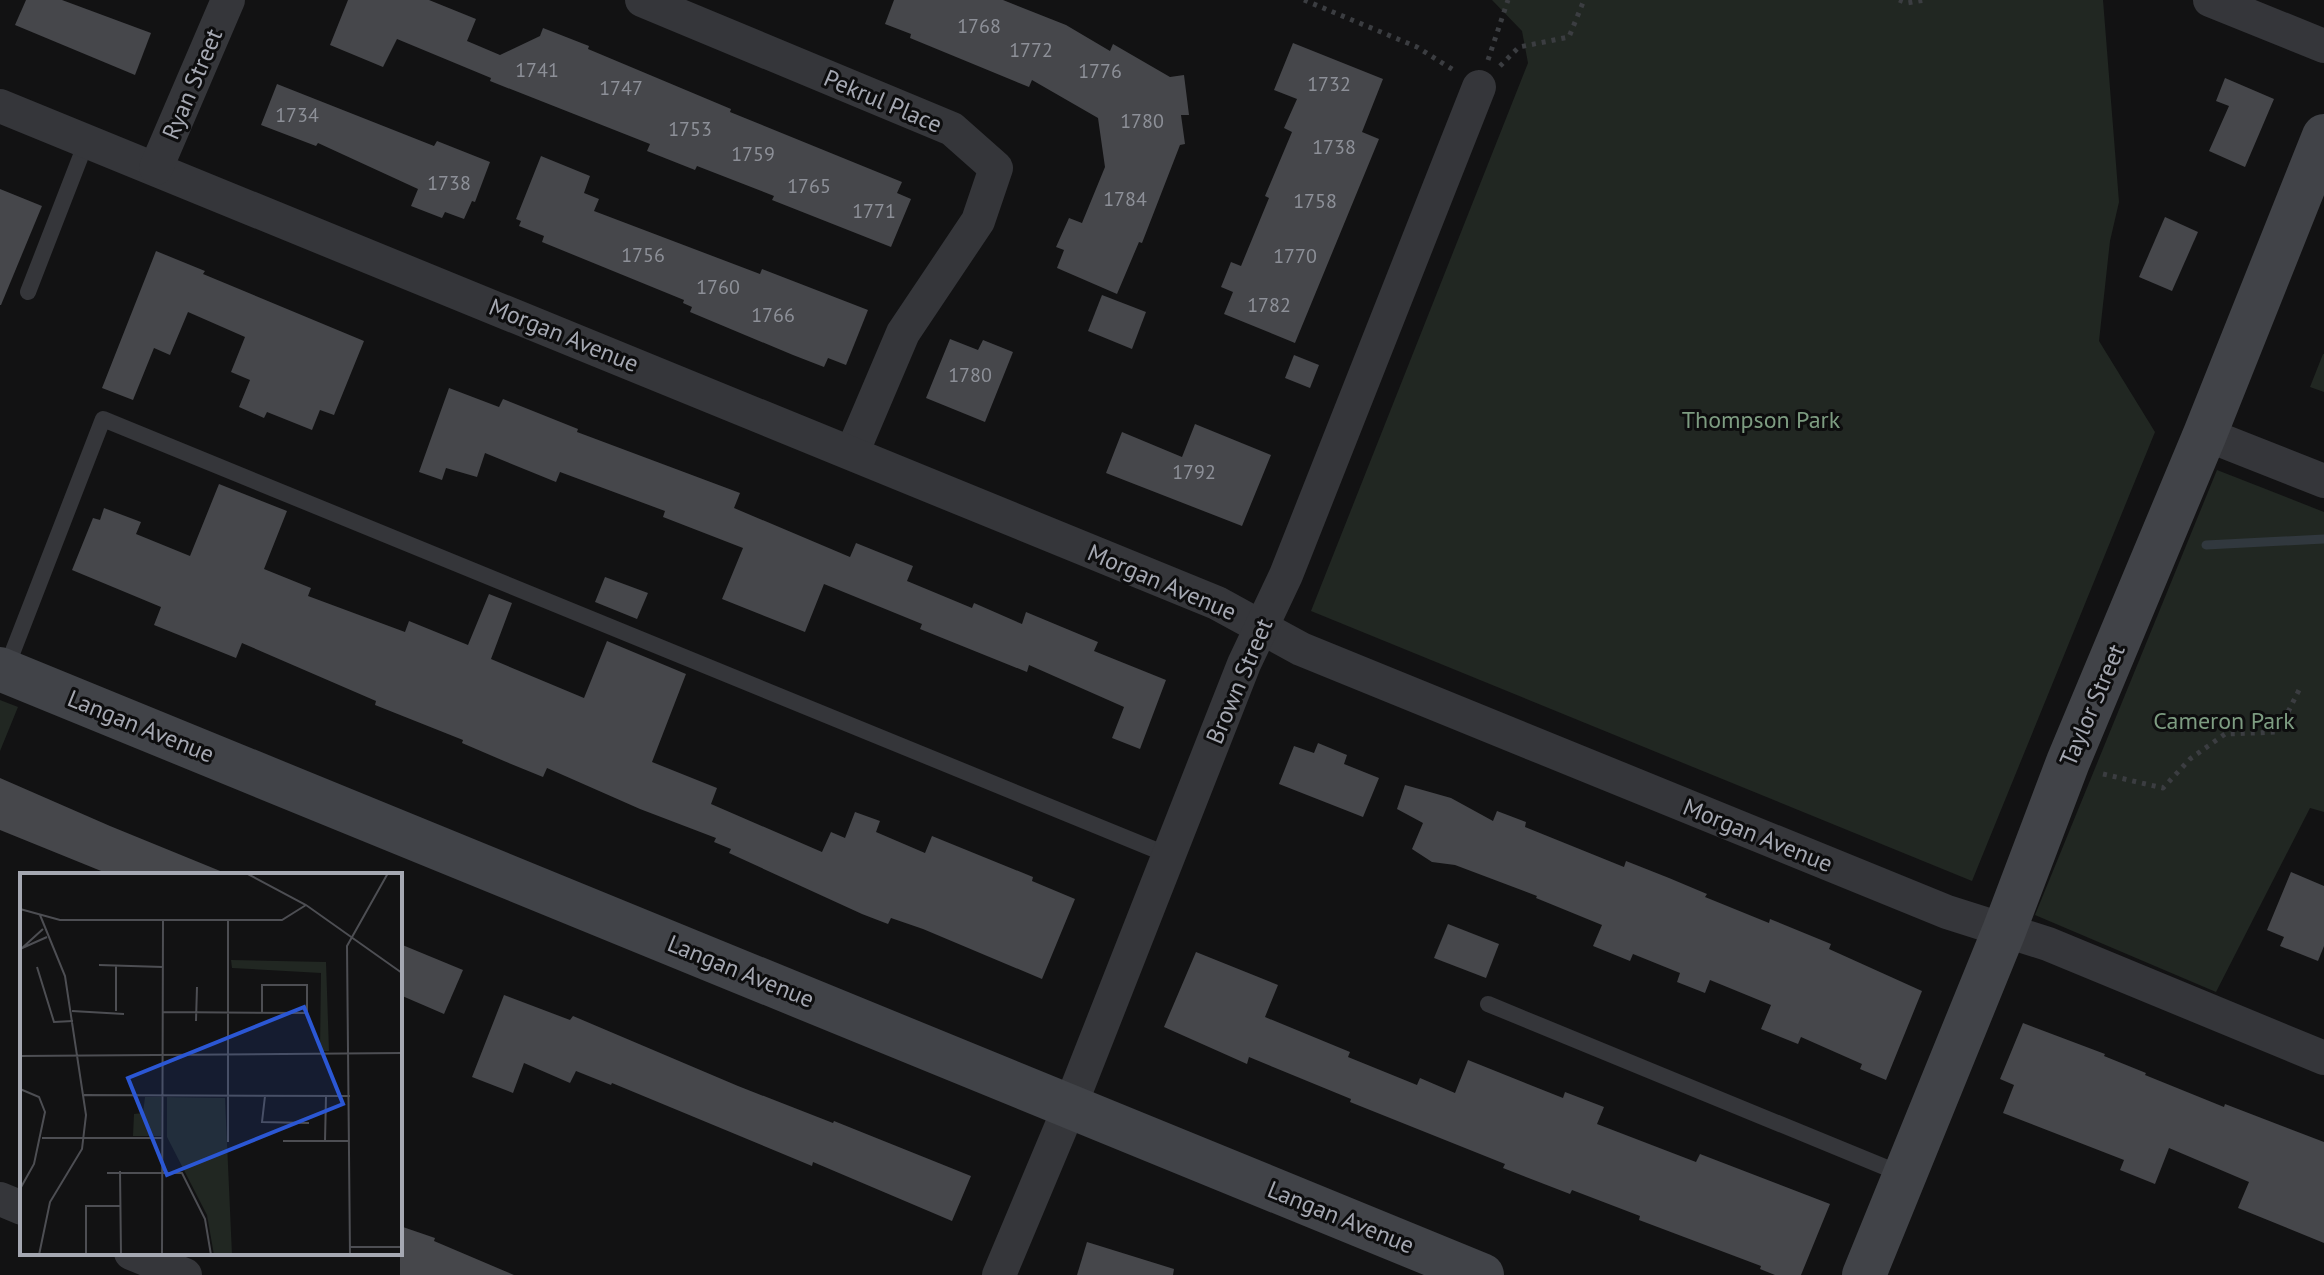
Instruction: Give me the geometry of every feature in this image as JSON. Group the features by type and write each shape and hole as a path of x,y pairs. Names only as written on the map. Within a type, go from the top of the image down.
{"street":[{"name":"Ryan Street","path":"156,168 228,0"},
{"name":"Pekrul Place","path":"642,0 952,129 996,168 978,221 903,333 852,453"},
{"path":"2210,0 2324,46"},
{"name":"Brown Street","path":"999,1275 1070,1106 1261,627 1286,575 1479,87"},
{"name":"Morgan Avenue","path":"0,106 1217,603 1315,655 1947,912 2048,944 2324,1058"},
{"name":"Taylor Street","path":"1864,1275 2004,931 2068,762 2205,434 2324,136"},
{"path":"2205,434 2324,481"},
{"name":"Langan Avenue","path":"2,670 1482,1275"},
{"path":"0,1199 20,1207"},
{"path":"136,1255 185,1275"}],"lane":[{"path":"28,292 87,140"},
{"path":"2,670 103,419 1168,855"},
{"path":"1488,1004 1904,1175"}],"path":[{"path":"1304,0 1417,47 1479,87"},
{"path":"1479,87 1508,0"},
{"path":"1479,87 1519,47 1569,37 1584,0"},
{"path":"1899,0 1907,3 1925,0"},
{"path":"2068,762 2115,778 2163,788 2190,759 2225,734 2278,732 2300,688"}],"green space":[{"name":"Thompson Park","path":"1492,0 2103,0 2119,202 2110,241 2099,341 2155,432 1972,881 1311,611 1528,63 1522,31"},
{"path":"2324,354 2324,392 2310,387"},
{"name":"Cameron Park","path":"2217,470 2324,512 2324,812 2310,808 2216,992 2035,915"},
{"path":"0,700 18,707 0,751"}],"building":[{"path":"26,0 62,0 151,33 135,75 15,25"},
{"path":"348,0 429,0 476,19 467,41 500,55 540,36 543,28 731,109 730,112 902,182 897,193 911,199 891,247 772,200 774,196 697,166 695,170 647,151 650,144 490,81 491,78 397,39 383,67 330,45"},
{"path":"894,0 1003,0 1066,25 1110,51 1113,44 1170,77 1184,75 1189,115 1181,115 1185,144 1180,145 1142,243 1139,242 1117,294 1057,268 1064,250 1056,247 1069,218 1082,223 1105,167 1098,118 1032,80 1029,87 910,38 911,34 885,24"},
{"path":"1293,43 1383,79 1362,132 1379,139 1295,343 1224,314 1233,292 1221,287 1231,262 1241,266 1269,198 1265,196 1292,132 1284,128 1297,99 1274,90"},
{"path":"2225,78 2274,99 2245,167 2209,151 2229,106 2216,101"},
{"path":"277,84 434,146 437,141 490,162 475,202 472,201 464,219 445,212 442,218 411,206 418,189 318,143 316,146 261,125"},
{"path":"541,156 590,176 584,193 599,199 594,211 760,274 762,269 868,310 846,365 828,358 824,367 793,355 690,312 692,307 683,303 684,300 542,242 544,236 519,226 521,221 516,219"},
{"path":"0,189 42,206 1,305 0,305"},
{"path":"2165,217 2198,232 2172,291 2139,277"},
{"path":"156,251 205,271 203,274 364,341 334,415 320,410 312,430 267,412 264,418 239,407 250,380 231,372 245,337 188,312 170,355 154,348 133,400 102,388"},
{"path":"1102,295 1146,312 1132,349 1088,331"},
{"path":"950,339 978,350 983,340 1013,352 985,422 926,398"},
{"path":"1294,355 1319,365 1310,388 1285,378"},
{"path":"449,388 499,407 503,399 578,429 577,432 740,493 734,508 850,557 856,543 913,566 907,581 972,608 974,603 1022,624 1026,612 1098,642 1094,651 1166,680 1140,749 1112,738 1124,707 1029,665 1027,672 920,629 922,624 824,584 805,632 722,599 743,548 663,517 665,511 560,472 556,482 485,453 477,477 446,468 442,480 419,472"},
{"path":"1195,424 1271,455 1242,526 1106,473 1122,432 1182,457"},
{"path":"219,484 287,511 264,569 311,588 308,596 405,632 409,621 468,645 489,594 512,603 491,659 584,698 607,641 686,674 652,762 717,788 711,804 822,852 831,832 845,838 855,812 880,821 876,832 925,853 932,836 1033,877 1032,881 1075,899 1042,979 923,929 891,918 888,924 862,914 729,853 731,849 714,842 716,838 547,768 543,777 504,761 242,643 236,658 154,625 161,607 72,570 93,518 100,520 104,508 141,522 136,534 190,556"},
{"path":"605,577 648,593 637,619 595,602"},
{"path":"1318,743 1347,755 1344,764 1379,778 1363,817 1279,784 1294,746 1314,753"},
{"path":"0,778 225,873 106,873 0,830"},
{"path":"1405,785 1451,798 1493,821 1497,811 1526,822 1525,827 1624,867 1626,861 1669,878 1707,894 1705,897 1831,944 1829,949 1922,991 1886,1080 1860,1069 1862,1064 1801,1037 1798,1044 1761,1029 1771,1005 1710,980 1705,993 1677,982 1680,973 1633,954 1630,961 1593,946 1602,925 1455,865 1432,862 1412,849 1423,823 1397,809"},
{"path":"2291,872 2324,886 2324,946 2318,961 2280,946 2284,937 2267,930"},
{"path":"1448,924 1499,944 1486,978 1434,958"},
{"path":"402,945 463,970 444,1014 402,996"},
{"path":"1196,952 1278,985 1265,1017 1350,1052 1348,1057 1417,1085 1420,1078 1455,1093 1468,1060 1563,1098 1565,1092 1604,1107 1597,1124 1696,1162 1700,1154 1830,1204 1801,1275 1775,1275 1760,1269 1761,1266 1639,1220 1640,1216 1503,1168 1505,1164 1350,1102 1351,1099 1249,1057 1247,1064 1164,1027"},
{"path":"504,995 570,1020 573,1016 738,1086 971,1176 952,1221 813,1162 812,1166 576,1071 570,1083 524,1063 513,1093 472,1077"},
{"path":"2023,1023 2105,1054 2145,1075 2224,1107 2225,1104 2324,1142 2324,1243 2238,1208 2249,1182 2169,1148 2155,1184 2120,1170 2124,1160 2003,1113 2014,1085 2000,1079"},
{"path":"402,1227 435,1238 434,1241 514,1275 400,1275"},
{"path":"1087,1242 1174,1269 1173,1275 1077,1275"}],"waterway":[{"path":"2206,545 2324,539"}]}
